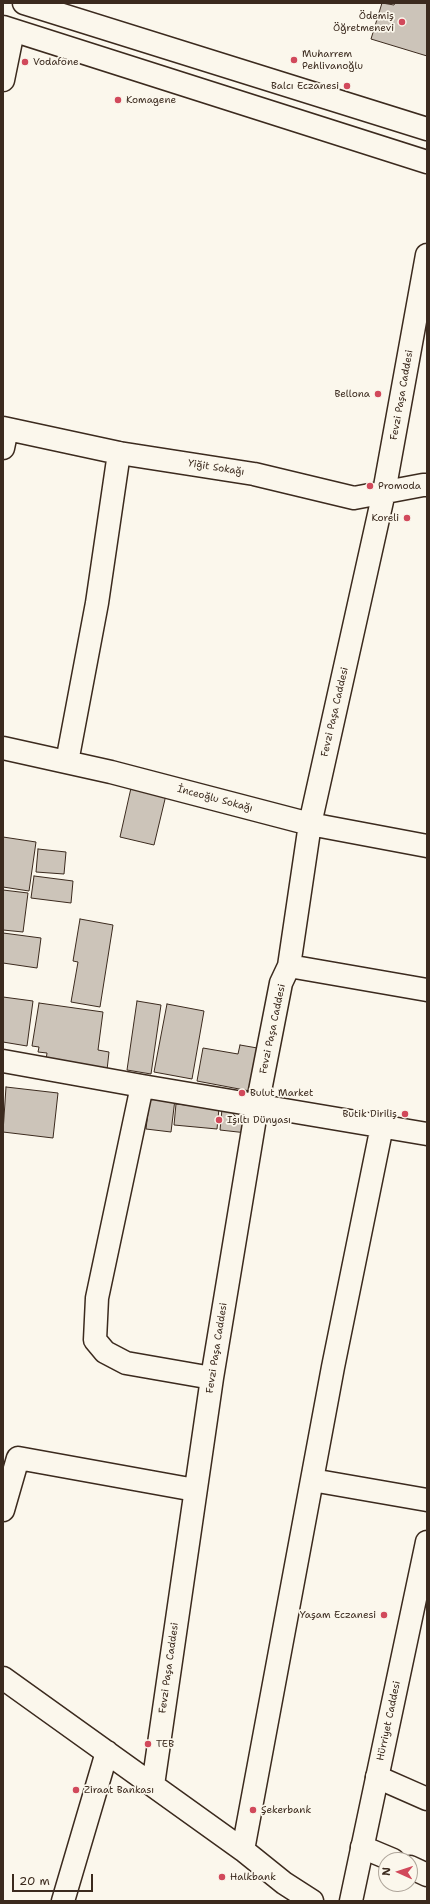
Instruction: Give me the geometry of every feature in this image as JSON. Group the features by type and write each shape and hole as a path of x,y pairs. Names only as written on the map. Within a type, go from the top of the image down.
{"street":[{"path":"24,3 427,129"},
{"path":"3,80 8,29 427,162"},
{"name":"Fevzi Paşa Caddesi","path":"153,1785 212,1378 257,1106 281,983 289,966 310,824 384,492 427,255"},
{"name":"Yiğit Sokağı","path":"4,435 254,474 354,498 423,484 427,485"},
{"path":"67,762 97,603 119,453"},
{"name":"İnceoğlu Sokağı","path":"3,748 111,772 310,824 427,846"},
{"path":"289,966 427,990"},
{"path":"3,1061 257,1106 427,1134"},
{"path":"142,1086 97,1298 95,1340 105,1352 126,1362 212,1378"},
{"path":"243,1850 312,1480 382,1126"},
{"path":"3,1510 18,1458 195,1490"},
{"path":"312,1480 427,1500"},
{"name":"Hürriyet Caddesi","path":"351,1901 377,1777 423,1578 427,1542"},
{"path":"3,1678 243,1850 281,1892 312,1901"},
{"path":"63,1901 107,1752"},
{"path":"377,1777 427,1799"},
{"path":"362,1847 378,1854"}],"building":[{"name":"Ödemiş Öğretmenevi","path":"382,3 394,5 395,3 427,3 427,56 371,39"},
{"path":"131,788 166,795 154,845 120,837"},
{"path":"3,837 36,842 29,891 3,887"},
{"path":"38,849 66,852 64,874 36,872"},
{"path":"34,876 73,881 71,903 31,898"},
{"path":"3,890 28,893 23,932 3,930"},
{"path":"80,919 113,925 100,1007 71,1002 78,962 73,961"},
{"path":"3,933 41,938 37,968 3,963"},
{"path":"3,997 33,1001 27,1046 3,1042"},
{"path":"137,1001 161,1005 151,1074 127,1070"},
{"path":"39,1003 103,1012 98,1050 109,1052 107,1070 46,1060 47,1053 38,1052 39,1047 32,1046"},
{"path":"167,1004 204,1011 192,1079 154,1072"},
{"path":"240,1045 263,1049 255,1092 197,1081 203,1048 238,1054"},
{"path":"6,1087 58,1093 53,1138 3,1132"},
{"path":"150,1096 175,1099 171,1132 146,1129"},
{"path":"176,1104 219,1108 217,1129 174,1125"},
{"path":"222,1109 230,1110 247,1130 247,1133 220,1130"}],"place":[{"name":"Ödemiş Öğretmenevi","path":"402,22"},
{"name":"Muharrem Pehlivanoğlu","path":"294,60"},
{"name":"Vodafone","path":"25,62"},
{"name":"Balcı Eczanesi","path":"347,86"},
{"name":"Komagene","path":"118,100"},
{"name":"Bellona","path":"378,394"},
{"name":"Promoda","path":"370,486"},
{"name":"Koreli","path":"407,518"},
{"name":"Bulut Market","path":"242,1093"},
{"name":"Butik Diriliş","path":"405,1114"},
{"name":"Işıltı Dünyası","path":"219,1120"},
{"name":"Yaşam Eczanesi","path":"384,1615"},
{"name":"TEB","path":"148,1744"},
{"name":"Ziraat Bankası","path":"76,1790"},
{"name":"Şekerbank","path":"253,1810"},
{"name":"Halkbank","path":"222,1877"}]}
